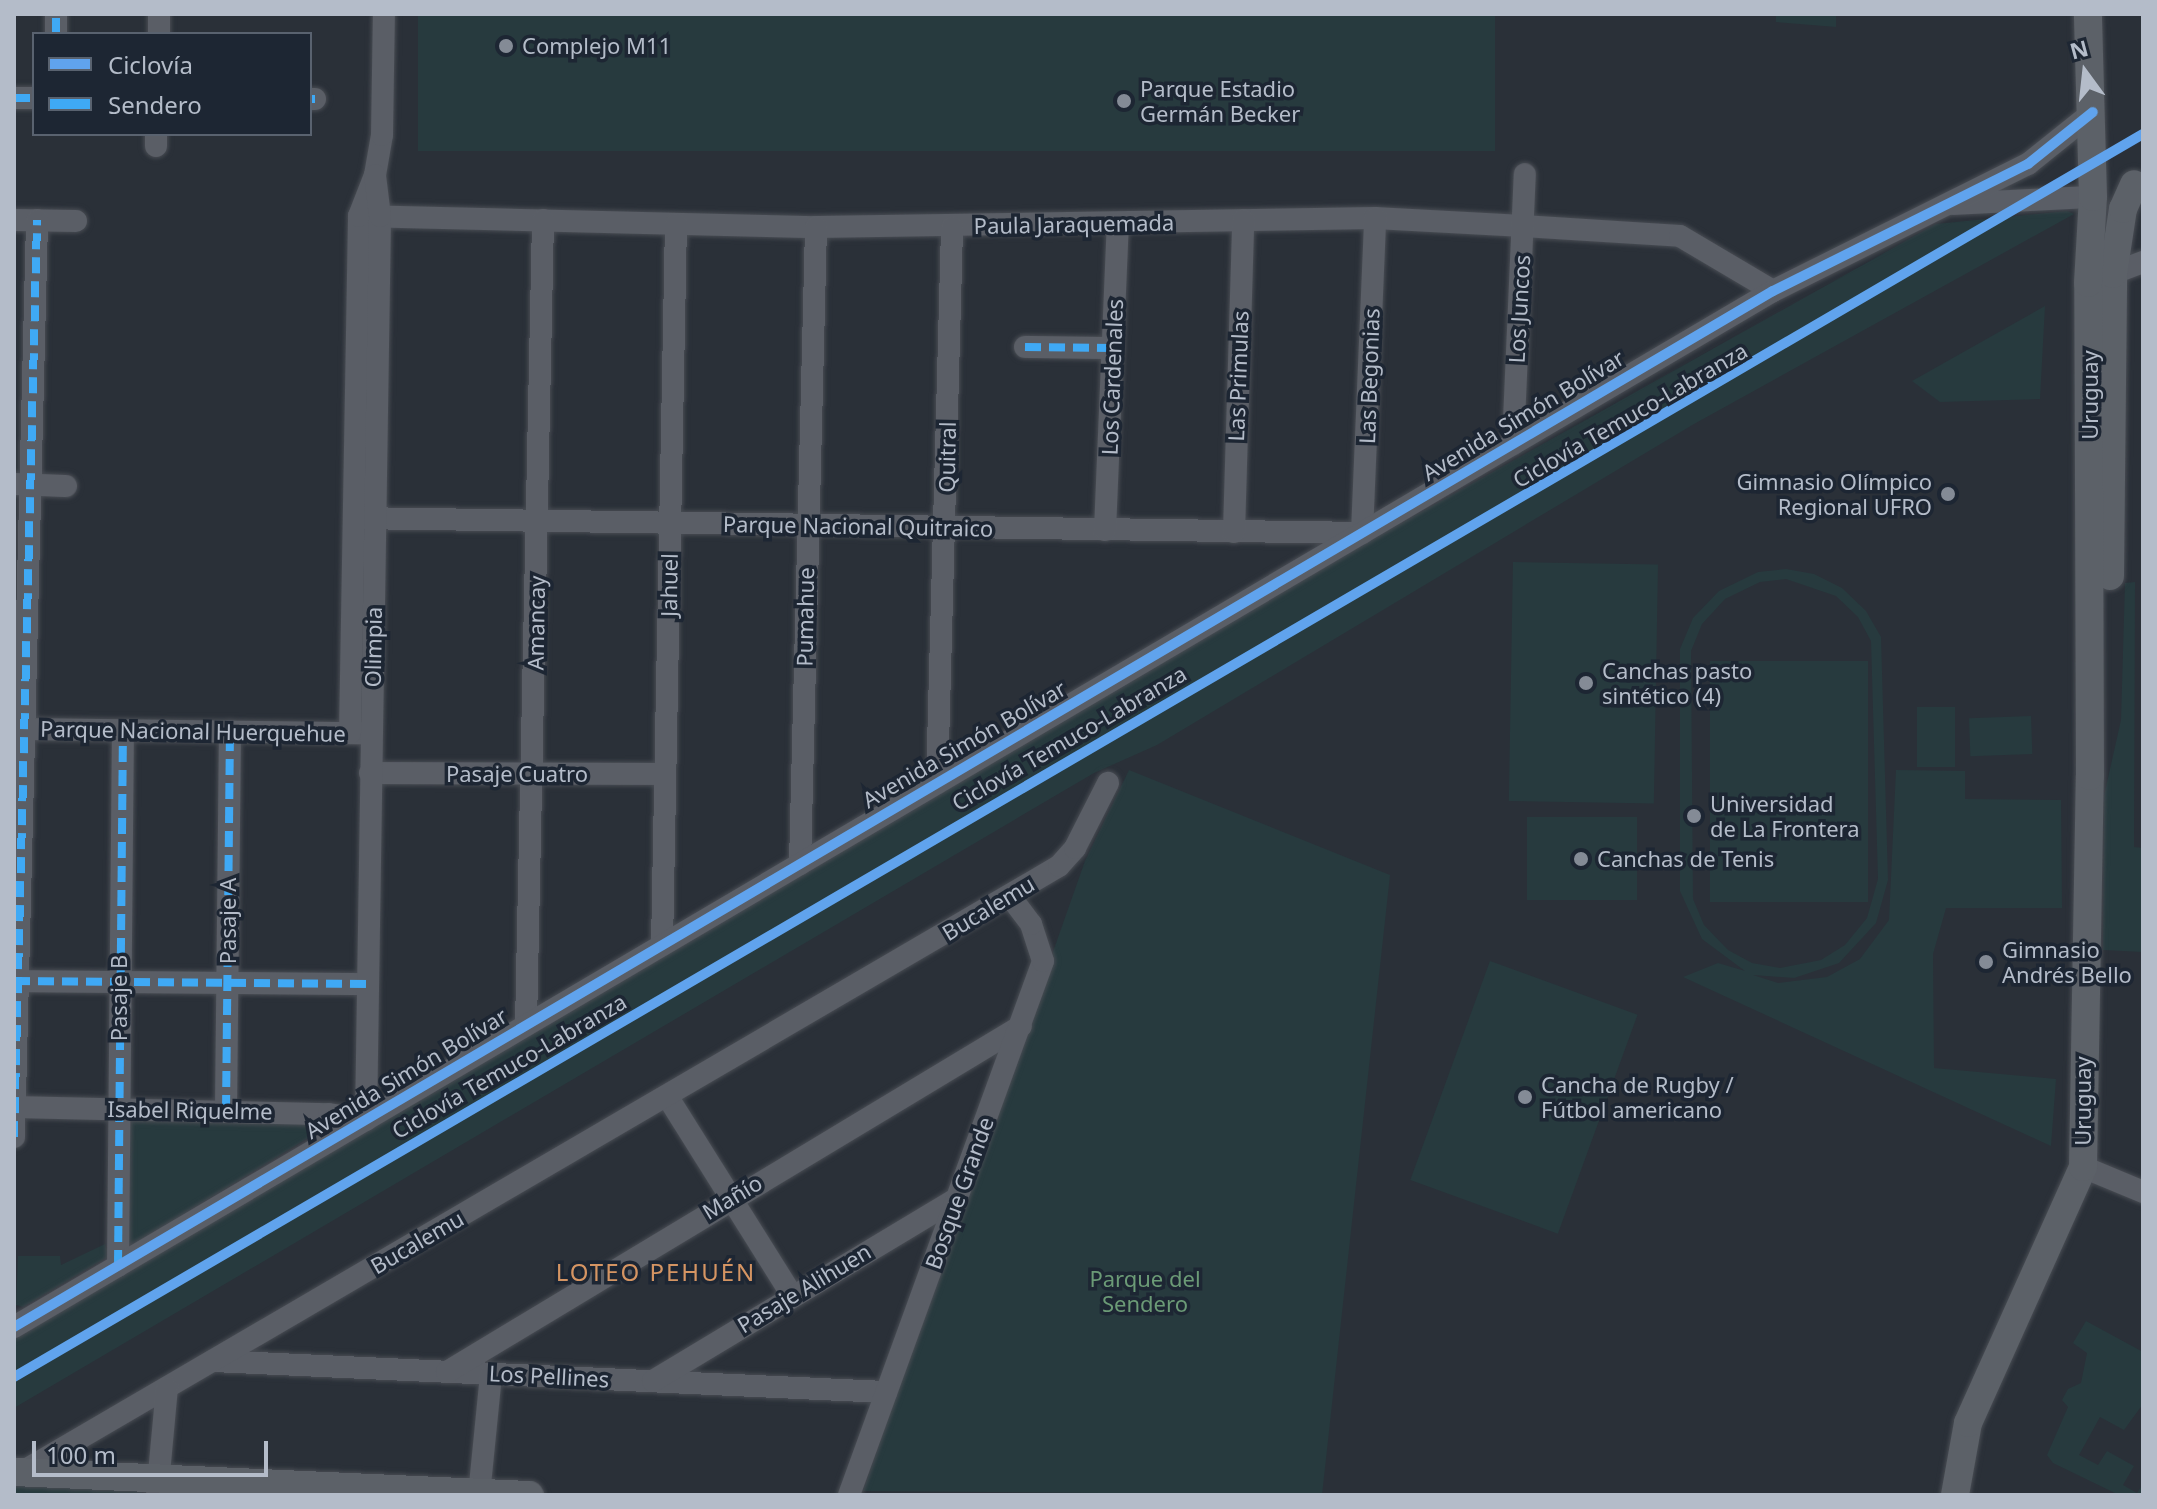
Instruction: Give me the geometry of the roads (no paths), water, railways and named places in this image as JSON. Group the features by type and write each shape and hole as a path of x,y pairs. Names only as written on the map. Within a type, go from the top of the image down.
{"main road":[{"name":"Uruguay","path":"1955,1495 1968,1423 2083,1167 2090,776 2104,716 2109,642 2106,268 2097,197 2088,14"},
{"name":"Uruguay","path":"2106,268 2123,209 2138,182"},
{"path":"2106,268 2097,197 2138,182"},
{"path":"18,1472 158,1486 529,1495"}],"street":[{"path":"369,14 367,106 382,122"},
{"name":"Olimpia","path":"366,1120 370,773 361,733 364,518 369,216 382,122 384,14"},
{"name":"Avenida Simón Bolívar","path":"14,1327 1773,291 1940,205 2028,164 2093,112"},
{"name":"Los Juncos","path":"1513,444 1525,174"},
{"name":"Avenida Simón Bolívar","path":"1940,205 2097,197"},
{"name":"Paula Jaraquemada","path":"369,216 816,227 1375,218 1680,236 1773,291"},
{"name":"Las Begonias","path":"1362,533 1375,218"},
{"path":"14,220 76,221"},
{"path":"14,1137 22,484 37,220"},
{"name":"Amancay","path":"526,1025 543,220"},
{"name":"Las Primulas","path":"1234,532 1243,220"},
{"name":"Jahuel","path":"662,945 676,224"},
{"name":"Los Cardenales","path":"1105,530 1118,224"},
{"name":"Pumahue","path":"800,864 816,227"},
{"name":"Quitral","path":"937,783 952,227"},
{"path":"2106,268 2143,262"},
{"path":"1025,347 1113,348"},
{"path":"22,484 66,486"},
{"name":"Parque Nacional Quitraico","path":"364,518 1362,533"},
{"name":"Parque Nacional Huerquehue","path":"20,729 361,733"},
{"name":"Pasaje B","path":"118,1266 118,982 123,730"},
{"name":"Pasaje A","path":"226,1111 230,731"},
{"name":"Pasaje Cuatro","path":"370,773 664,774"},
{"name":"Bucalemu","path":"18,1472 1059,866 1075,848 1108,783"},
{"name":"Bosque Grande","path":"849,1495 1043,961 1031,924 1010,896"},
{"path":"17,982 368,984"},
{"name":"Mañío","path":"447,1372 731,1197 1021,1026"},
{"path":"667,1096 791,1294"},
{"name":"Isabel Riquelme","path":"14,1107 226,1111 366,1120"},
{"path":"2083,1167 2143,1192"},
{"name":"Pasaje Alihuen","path":"653,1381 791,1294 957,1198"},
{"name":"Los Pellines","path":"212,1361 886,1392"},
{"path":"480,1494 491,1374"},
{"path":"158,1486 167,1388"}],"place":[{"name":"Complejo M11","path":"506,46"},
{"name":"Parque Estadio Germán Becker","path":"1124,101"},
{"name":"Gimnasio Olímpico Regional UFRO","path":"1948,494"},
{"name":"Canchas pasto sintético (4)","path":"1586,683"},
{"name":"Universidad de La Frontera","path":"1694,816"},
{"name":"Canchas de Tenis","path":"1581,859"},
{"name":"Gimnasio Andrés Bello","path":"1986,962"},
{"name":"Cancha de Rugby / Fútbol americano","path":"1525,1097"}],"district":[{"name":"LOTEO PEHUÉN","path":"656,1272"}],"park label":[{"name":"Parque del Sendero","path":"1145,1290"}]}
